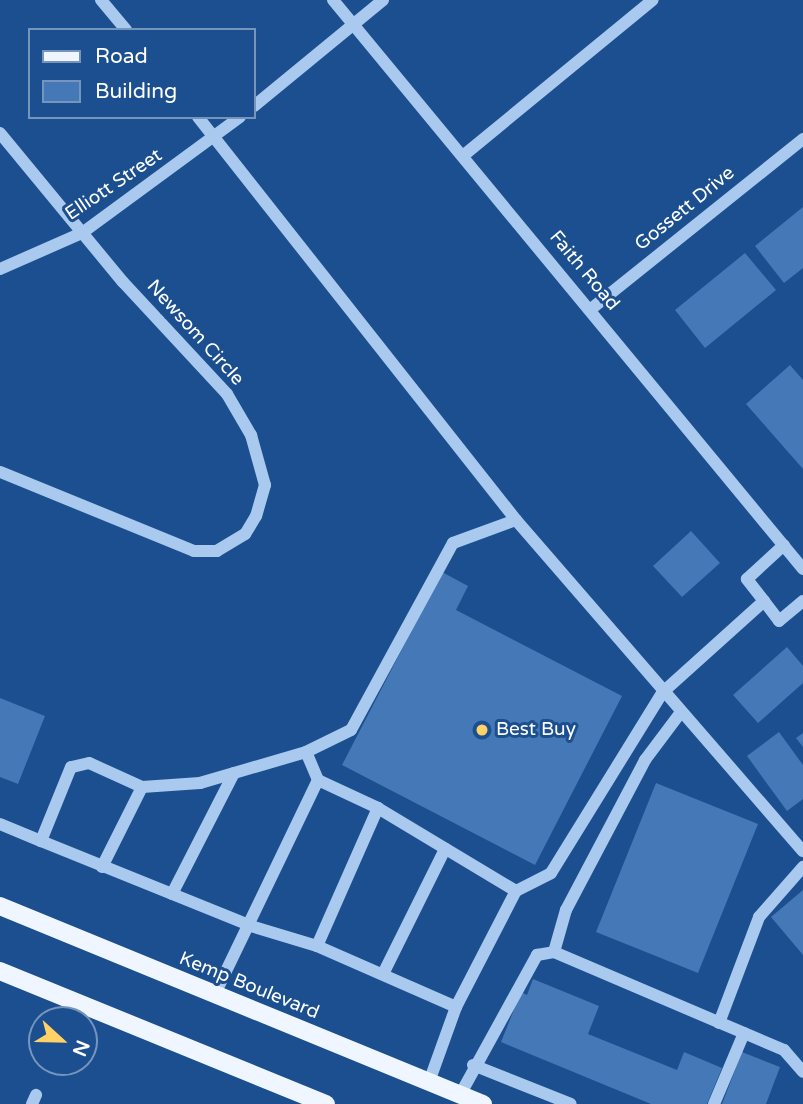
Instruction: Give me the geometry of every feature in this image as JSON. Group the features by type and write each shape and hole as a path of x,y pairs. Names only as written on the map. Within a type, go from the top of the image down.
{"main road":[{"name":"Kemp Boulevard","path":"0,906 482,1104"},
{"path":"0,971 326,1104"}],"street":[{"path":"102,0 124,28"},
{"name":"Faith Road","path":"333,0 464,155 803,569"},
{"path":"256,104 383,0"},
{"path":"464,155 653,0"},
{"path":"200,119 516,520 803,851"},
{"name":"Elliott Street","path":"0,269 82,233 238,119"},
{"name":"Newsom Circle","path":"0,133 82,233 227,394 261,460 265,485 256,516 232,545 217,551 194,551 0,472"},
{"name":"Gossett Drive","path":"591,309 803,139"},
{"path":"41,841 71,767 89,763 142,788 200,782 306,752 351,730 453,543 516,520"},
{"path":"784,545 747,579 779,621 803,601"},
{"path":"429,1082 456,1007 516,891 551,873 663,692 764,601"},
{"path":"554,953 566,910 639,772 681,712"},
{"path":"306,752 318,780 378,808 516,891"},
{"path":"172,894 234,773"},
{"path":"215,994 251,926 318,780"},
{"path":"102,867 142,788"},
{"path":"317,946 378,808"},
{"path":"0,824 251,926 317,946 456,1007"},
{"path":"383,974 445,849"},
{"path":"719,1023 759,917 803,867"},
{"path":"460,1095 473,1065 537,955 554,953 783,1050 803,1072"},
{"path":"714,1104 744,1033"},
{"path":"473,1065 571,1104"}],"building":[{"path":"803,207 803,268 784,283 755,246"},
{"path":"745,253 776,290 705,348 675,310"},
{"path":"790,365 803,380 803,469 746,404"},
{"path":"691,531 720,563 682,597 653,566"},
{"name":"Best Buy","path":"442,572 468,586 456,610 622,696 535,865 342,765"},
{"path":"787,647 803,666 803,683 758,723 733,695"},
{"path":"0,698 45,716 18,784 0,777"},
{"path":"779,732 803,765 803,799 787,811 747,756"},
{"path":"803,733 803,747 796,738"},
{"path":"656,783 758,824 698,973 596,932"},
{"path":"803,890 803,955 771,917"},
{"path":"533,979 599,1006 588,1034 677,1070 684,1052 722,1068 707,1104 651,1104 501,1042 521,992 527,995"},
{"path":"742,1052 780,1067 766,1104 722,1104"}],"place":[{"name":"Best Buy","path":"482,730"}]}
